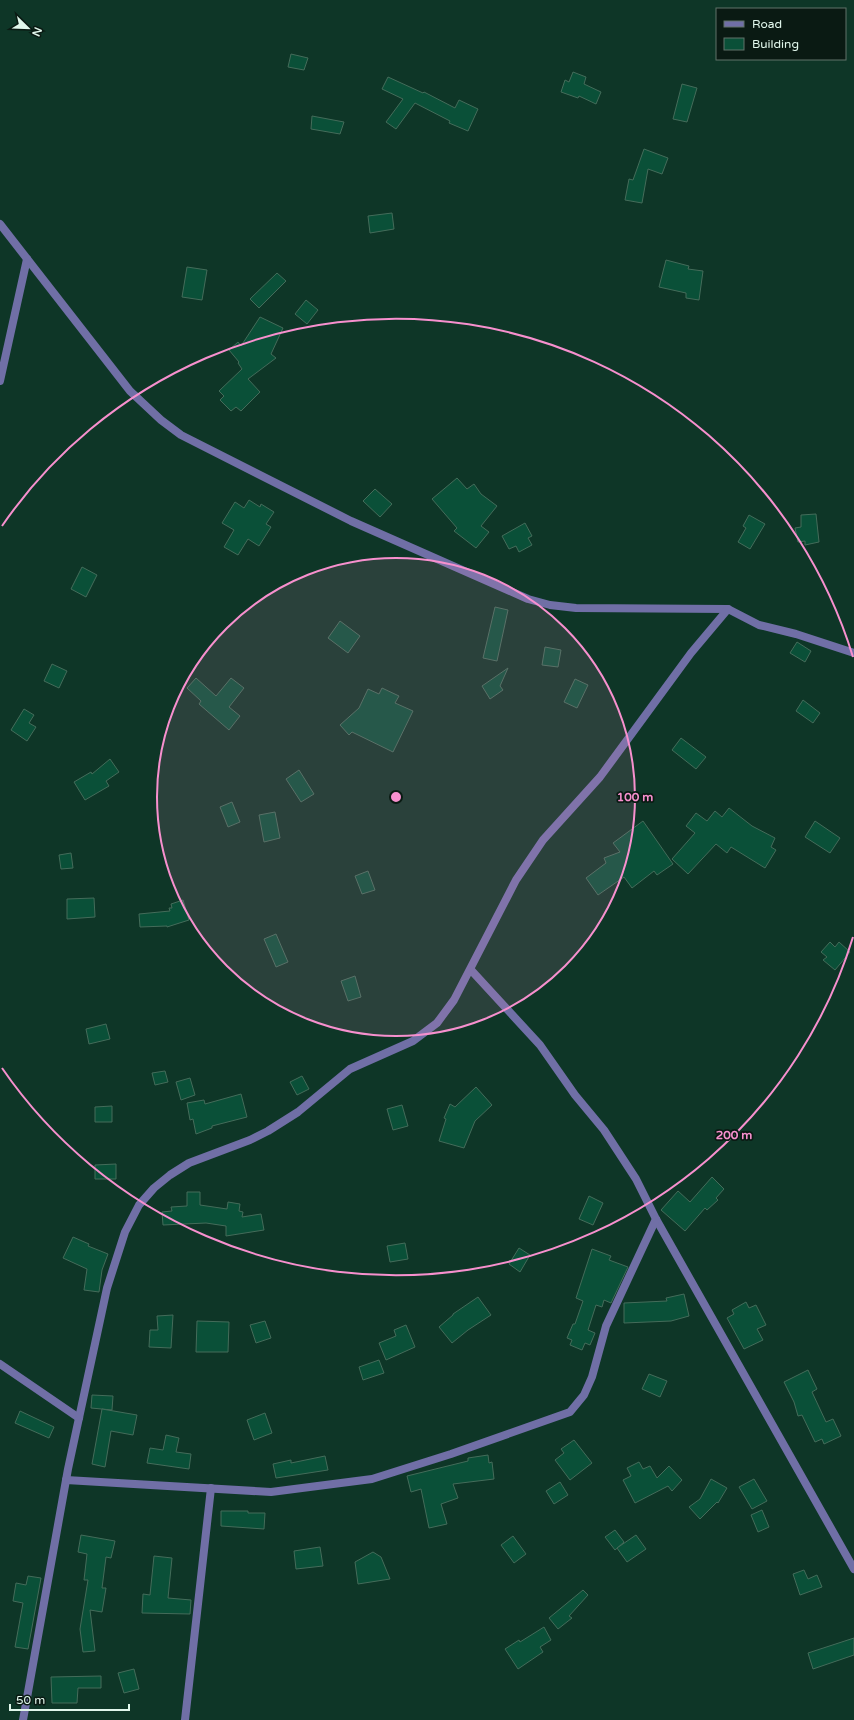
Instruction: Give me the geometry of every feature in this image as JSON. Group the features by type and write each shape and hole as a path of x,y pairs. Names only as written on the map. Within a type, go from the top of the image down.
{"street":[{"path":"0,224 130,391 160,420 181,435 344,517 467,574 528,599 550,605 576,608 728,609 759,625 796,634 854,652"},
{"path":"0,381 27,259"},
{"path":"23,1720 66,1480 108,1288 125,1232 139,1205 154,1188 189,1163 250,1140 268,1131 298,1112 350,1069 413,1041 437,1023 454,1000 516,880 543,840 600,777 687,659 728,609"},
{"path":"470,970 540,1045 575,1095 604,1130 636,1179 656,1219 854,1569"},
{"path":"66,1480 271,1492 372,1479 451,1454 570,1412 584,1395 592,1376 606,1326 656,1219"},
{"path":"0,1364 79,1418"},
{"path":"185,1720 210,1488"}],"building":[{"path":"291,54 308,58 304,70 288,67"},
{"path":"573,72 586,77 584,84 601,92 596,104 579,96 578,98 561,92 565,80 569,82"},
{"path":"388,77 423,93 424,92 455,108 459,100 478,109 468,131 449,123 450,121 415,103 396,129 386,122 403,99 382,89"},
{"path":"682,84 697,88 687,122 673,119"},
{"path":"312,116 344,122 340,134 311,129"},
{"path":"644,149 668,158 662,174 648,169 642,203 625,200 629,179 633,180"},
{"path":"392,213 394,229 370,233 368,216"},
{"path":"666,260 689,266 688,269 703,271 699,300 686,298 686,293 659,287"},
{"path":"187,267 207,270 202,300 182,297"},
{"path":"277,273 286,281 259,308 250,299"},
{"path":"306,300 318,310 307,324 295,314"},
{"path":"260,317 283,328 271,354 276,358 248,379 260,392 241,411 236,407 231,411 220,400 224,396 219,391 242,369 238,363 239,362 229,350 238,342 241,346"},
{"path":"457,478 467,489 474,484 481,494 497,506 481,526 489,532 476,548 454,531 457,528 432,499"},
{"path":"375,489 392,504 380,517 363,501"},
{"path":"249,500 260,507 261,504 274,512 266,524 271,527 259,546 248,539 238,555 224,547 234,530 222,523 235,502 244,508"},
{"path":"816,514 819,542 805,545 805,541 798,542 795,528 801,527 801,515"},
{"path":"749,515 765,524 750,549 738,542 746,528 743,526"},
{"path":"525,523 532,536 528,538 532,545 519,552 516,546 509,549 502,536"},
{"path":"82,567 97,575 86,597 71,589"},
{"path":"495,607 508,610 497,661 483,658"},
{"path":"340,621 360,636 348,653 328,638"},
{"path":"797,642 811,651 805,662 790,653"},
{"path":"545,647 561,650 558,667 542,665"},
{"path":"52,664 67,671 59,688 44,681"},
{"path":"508,668 500,686 503,690 490,699 482,686"},
{"path":"196,678 216,696 231,678 244,688 229,707 240,716 229,730 199,704 201,701 187,688"},
{"path":"575,679 588,685 577,708 564,702"},
{"path":"382,688 399,696 395,703 413,711 393,752 352,732 349,735 340,725 359,708 368,689 379,694"},
{"path":"803,700 820,713 813,723 796,711"},
{"path":"24,709 34,715 29,723 36,727 27,741 11,730"},
{"path":"681,738 706,757 696,769 672,750"},
{"path":"110,759 119,772 106,781 109,786 85,800 74,782 91,772 92,774"},
{"path":"299,770 314,794 301,802 286,779"},
{"path":"232,802 240,822 228,827 220,807"},
{"path":"729,808 752,826 775,838 771,847 776,850 765,868 731,847 727,853 716,844 688,874 672,859 695,833 686,826 696,813 707,821 715,811 722,817"},
{"path":"275,812 280,838 264,842 259,815"},
{"path":"643,821 673,864 657,875 654,871 632,888 624,877 598,895 586,878 606,863 604,858 620,852 613,843"},
{"path":"815,821 840,838 830,853 805,837"},
{"path":"71,853 73,868 61,869 59,855"},
{"path":"368,871 375,890 362,894 355,876"},
{"path":"94,898 95,917 67,919 67,899"},
{"path":"183,900 189,920 167,927 140,927 139,914 170,911 169,908 172,908 171,904"},
{"path":"276,934 288,962 276,967 264,939"},
{"path":"830,942 835,947 839,942 850,952 835,970 823,960 827,957 821,952"},
{"path":"355,976 361,997 348,1001 341,981"},
{"path":"106,1024 110,1039 89,1044 86,1029"},
{"path":"165,1071 168,1082 155,1085 152,1073"},
{"path":"302,1076 309,1089 297,1095 290,1082"},
{"path":"190,1078 195,1095 181,1100 176,1082"},
{"path":"476,1087 492,1105 475,1121 464,1148 439,1141 446,1119 444,1118 450,1104 455,1107"},
{"path":"241,1094 247,1117 212,1126 212,1128 196,1134 193,1119 190,1120 187,1103 204,1100 205,1104"},
{"path":"402,1105 408,1126 393,1130 387,1109"},
{"path":"112,1106 112,1122 95,1122 95,1107"},
{"path":"116,1164 116,1179 95,1179 95,1165"},
{"path":"712,1177 724,1189 716,1198 718,1200 707,1210 705,1208 685,1231 661,1210 678,1191 690,1202"},
{"path":"187,1192 200,1192 200,1205 227,1209 228,1202 240,1204 239,1211 243,1212 242,1217 261,1214 264,1230 226,1236 226,1226 206,1223 163,1225 162,1212 172,1211 171,1207 187,1206"},
{"path":"589,1196 603,1203 593,1225 579,1219"},
{"path":"73,1237 89,1244 88,1246 108,1254 102,1270 99,1292 84,1290 87,1269 63,1258"},
{"path":"405,1243 408,1259 390,1262 387,1246"},
{"path":"519,1248 530,1255 520,1272 509,1264"},
{"path":"592,1249 611,1256 609,1260 628,1267 611,1303 604,1300 602,1307 596,1305 588,1330 595,1333 590,1345 585,1343 582,1350 570,1345 572,1340 567,1338 573,1324 575,1324 583,1301 576,1298"},
{"path":"684,1294 689,1316 671,1321 624,1323 624,1303 667,1301 666,1298"},
{"path":"478,1297 491,1315 468,1330 452,1343 439,1327 453,1314"},
{"path":"746,1302 749,1308 756,1305 766,1325 757,1329 763,1340 744,1349 727,1318 734,1314 732,1310"},
{"path":"173,1315 171,1348 149,1347 150,1330 158,1330 157,1316"},
{"path":"197,1321 229,1322 228,1352 196,1352"},
{"path":"265,1321 271,1338 256,1343 250,1325"},
{"path":"406,1325 415,1347 386,1360 379,1343 396,1336 394,1330"},
{"path":"379,1360 384,1373 363,1380 359,1367"},
{"path":"808,1370 817,1389 812,1392 826,1422 833,1419 841,1436 824,1444 822,1439 815,1442 802,1415 798,1416 794,1402 784,1382"},
{"path":"649,1374 667,1381 660,1397 642,1389"},
{"path":"92,1395 113,1396 112,1410 91,1408"},
{"path":"102,1409 137,1415 133,1435 111,1431 105,1467 92,1464"},
{"path":"20,1411 54,1427 49,1438 15,1423"},
{"path":"265,1413 272,1433 254,1440 247,1420"},
{"path":"166,1435 179,1438 176,1452 191,1454 189,1469 147,1463 150,1448 163,1450"},
{"path":"574,1440 592,1463 570,1480 555,1460 564,1453 561,1449"},
{"path":"488,1455 489,1463 492,1462 494,1479 453,1484 458,1498 441,1504 447,1524 429,1528 421,1489 411,1492 407,1476 468,1461 468,1458"},
{"path":"325,1456 328,1470 276,1478 273,1464 291,1460 291,1463"},
{"path":"639,1462 643,1469 650,1466 657,1478 669,1466 682,1480 672,1491 668,1486 635,1503 623,1480 631,1476 627,1468"},
{"path":"711,1479 727,1488 718,1503 717,1502 700,1519 689,1507 700,1499"},
{"path":"754,1479 767,1501 752,1509 739,1487"},
{"path":"560,1482 568,1495 554,1504 546,1491"},
{"path":"762,1510 769,1527 758,1532 751,1515"},
{"path":"221,1511 248,1511 248,1513 265,1513 264,1529 221,1526"},
{"path":"615,1530 624,1542 615,1550 605,1537"},
{"path":"81,1535 115,1541 111,1558 106,1557 102,1588 106,1588 102,1612 90,1610 95,1651 83,1652 80,1629 88,1580 84,1580 87,1554 78,1552"},
{"path":"636,1535 646,1549 627,1562 617,1548"},
{"path":"513,1536 526,1554 514,1563 501,1545"},
{"path":"320,1547 323,1566 296,1569 294,1551"},
{"path":"373,1552 381,1557 390,1579 358,1584 355,1562"},
{"path":"154,1556 172,1558 168,1598 191,1600 190,1614 142,1613 143,1594 150,1595"},
{"path":"804,1570 808,1579 817,1575 822,1587 800,1595 793,1574"},
{"path":"28,1576 41,1578 28,1649 15,1647 23,1603 13,1601 16,1583 26,1585"},
{"path":"583,1590 588,1595 569,1616 572,1618 558,1629 549,1618"},
{"path":"544,1627 551,1640 540,1647 543,1652 518,1669 505,1649 519,1640 520,1642"},
{"path":"854,1638 854,1655 813,1669 808,1653"},
{"path":"134,1669 139,1689 124,1693 118,1673"},
{"path":"101,1676 101,1688 78,1688 77,1703 52,1703 51,1677"}]}
